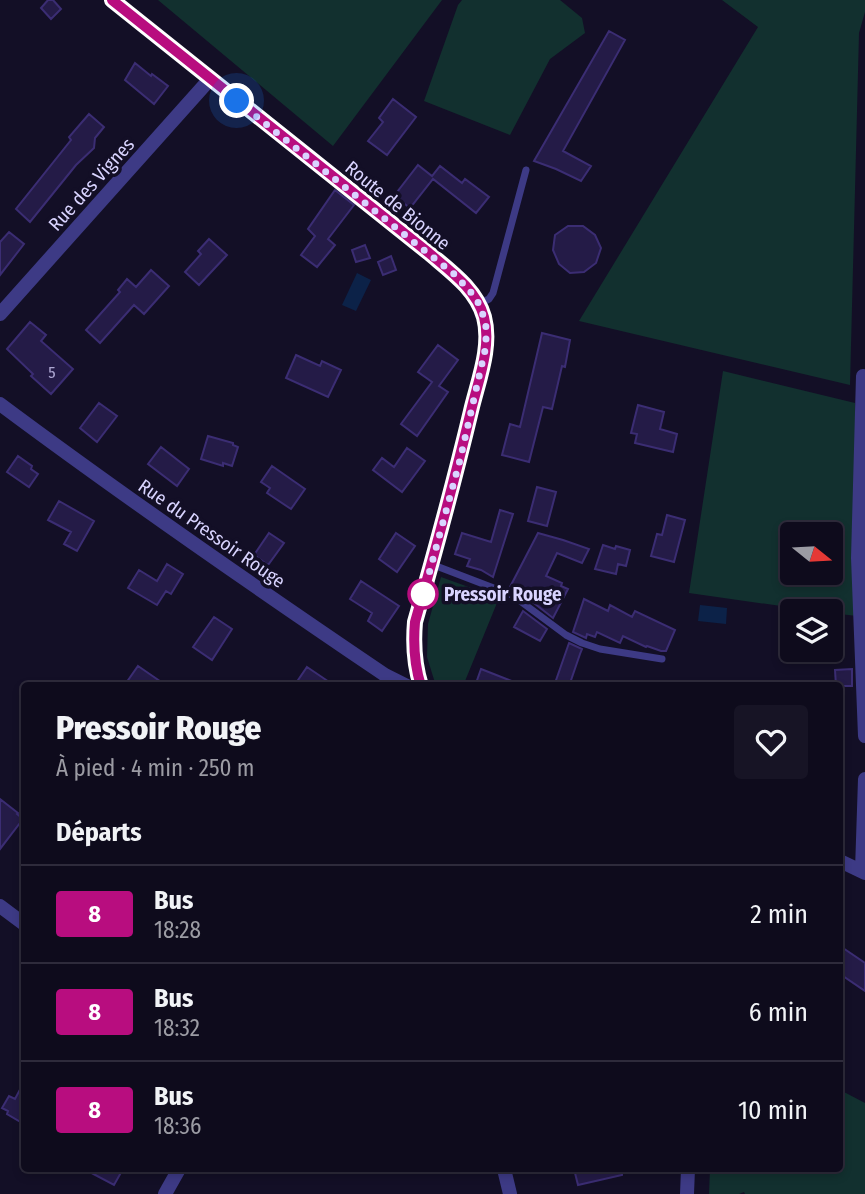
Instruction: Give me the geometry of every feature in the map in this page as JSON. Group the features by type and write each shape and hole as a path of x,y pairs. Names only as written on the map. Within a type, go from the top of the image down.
{"street":[{"name":"Route de Bionne","path":"112,0 429,253 470,291 479,304 486,327 486,346 460,460 415,622 413,645 420,682"},
{"name":"Rue des Vignes","path":"0,314 210,79"},
{"path":"863,376 858,558 865,736"},
{"name":"Rue du Pressoir Rouge","path":"0,404 233,572 385,676 398,682"},
{"path":"843,862 863,872 865,779"},
{"path":"0,906 21,921"},
{"path":"165,1194 177,1172"},
{"path":"505,1172 510,1194"},
{"path":"687,1194 688,1172"}],"lane":[{"path":"479,304 494,293 526,170"},
{"path":"431,564 512,595 566,635 582,643 600,649 662,659"}],"green space":[{"path":"158,0 442,0 333,146"},
{"path":"462,0 560,0 582,18 585,33 550,59 510,135 424,101"},
{"path":"722,0 865,0 865,12 859,33 850,385 579,321 758,27"},
{"path":"723,371 855,403 857,616 843,614 843,599 780,599 780,606 689,593"},
{"path":"441,577 499,598 465,682 435,682 427,657 428,624"},
{"path":"843,1090 865,1103 865,1194 709,1194 710,1172 843,1172"}],"water":[{"path":"357,273 371,280 356,311 342,305"},
{"path":"700,605 727,608 726,624 698,621"}],"building":[{"path":"48,0 53,0 61,9 51,19 41,8"},
{"path":"609,31 625,40 563,151 591,166 581,181 534,161"},
{"path":"135,63 168,86 154,104 125,80"},
{"path":"393,99 416,117 387,155 368,141 383,122 379,118"},
{"path":"89,114 104,127 95,138 94,148 76,165 30,222 16,209"},
{"path":"418,165 432,176 440,166 462,183 465,179 489,197 476,213 433,179 410,208 394,196"},
{"path":"335,190 354,205 328,239 335,245 317,267 301,255 315,236 308,229"},
{"path":"568,226 583,226 595,235 601,248 596,263 584,272 570,273 559,264 553,250 555,235"},
{"path":"9,232 24,244 0,275 0,242"},
{"path":"209,239 227,255 199,285 185,272 201,254 198,251"},
{"path":"365,245 370,258 356,262 352,250"},
{"path":"391,256 396,270 383,275 378,262"},
{"path":"151,270 169,286 144,314 134,305 100,343 86,330 120,292 118,290 127,279 136,287"},
{"path":"30,322 46,335 41,341 73,369 51,394 7,349"},
{"path":"542,333 570,340 552,409 543,407 529,462 502,455 510,424 520,427"},
{"path":"438,345 458,360 439,386 448,392 417,436 401,424 432,382 418,372"},
{"path":"296,355 320,366 322,361 341,370 328,397 286,378"},
{"path":"99,403 117,416 97,442 80,428"},
{"path":"638,405 664,412 660,429 677,434 673,452 635,443 637,434 631,433"},
{"path":"208,436 238,447 232,466 201,459"},
{"path":"161,447 189,469 177,486 148,464"},
{"path":"407,448 425,461 402,492 373,470 382,458 394,467"},
{"path":"18,456 38,474 29,487 7,472"},
{"path":"272,466 305,489 291,509 267,493 270,488 261,482"},
{"path":"537,487 556,492 547,526 528,521"},
{"path":"59,501 94,521 77,551 64,544 71,532 48,520"},
{"path":"500,510 513,514 493,577 467,566 470,559 455,554 462,533 491,542"},
{"path":"667,515 685,520 674,562 651,556 657,534 662,535"},
{"path":"269,533 284,543 268,565 254,555"},
{"path":"396,533 415,546 397,572 379,559"},
{"path":"538,533 589,549 582,563 557,553 546,576 562,583 561,586 568,589 553,618 510,587"},
{"path":"603,545 630,550 626,566 618,564 616,574 595,569"},
{"path":"167,564 183,574 171,594 166,591 157,605 128,588 139,570 157,581"},
{"path":"361,581 399,606 382,631 368,621 372,613 350,599"},
{"path":"584,599 608,611 610,605 632,617 635,611 675,630 666,651 646,647 623,636 620,643 597,632 595,637 587,634 586,638 573,632"},
{"path":"523,611 547,629 540,641 514,627"},
{"path":"214,617 232,629 212,660 193,647"},
{"path":"569,643 582,649 570,682 555,682"},
{"path":"138,666 161,682 127,682"},
{"path":"307,667 329,682 297,682"},
{"path":"481,669 514,682 476,682"},
{"path":"852,669 852,686 843,686 843,682 836,682 835,670"},
{"path":"0,799 18,813 21,822 0,849"},
{"path":"843,948 865,963 865,991 843,976"},
{"path":"21,1088 21,1122 2,1108 9,1096 15,1099"},
{"path":"90,1172 121,1172 114,1185"},
{"path":"575,1172 622,1172 622,1175 578,1185"}],"bus line":[{"name":"8","path":"112,0 429,253 454,274 479,304 486,327 486,346 460,460 415,622 413,645 420,682"}],"place":[{"name":"Pressoir Rouge","path":"423,594"}],"route":[{"path":"237,101 429,253 454,274 479,304 486,327 486,346 460,460 421,603 423,594"}]}
